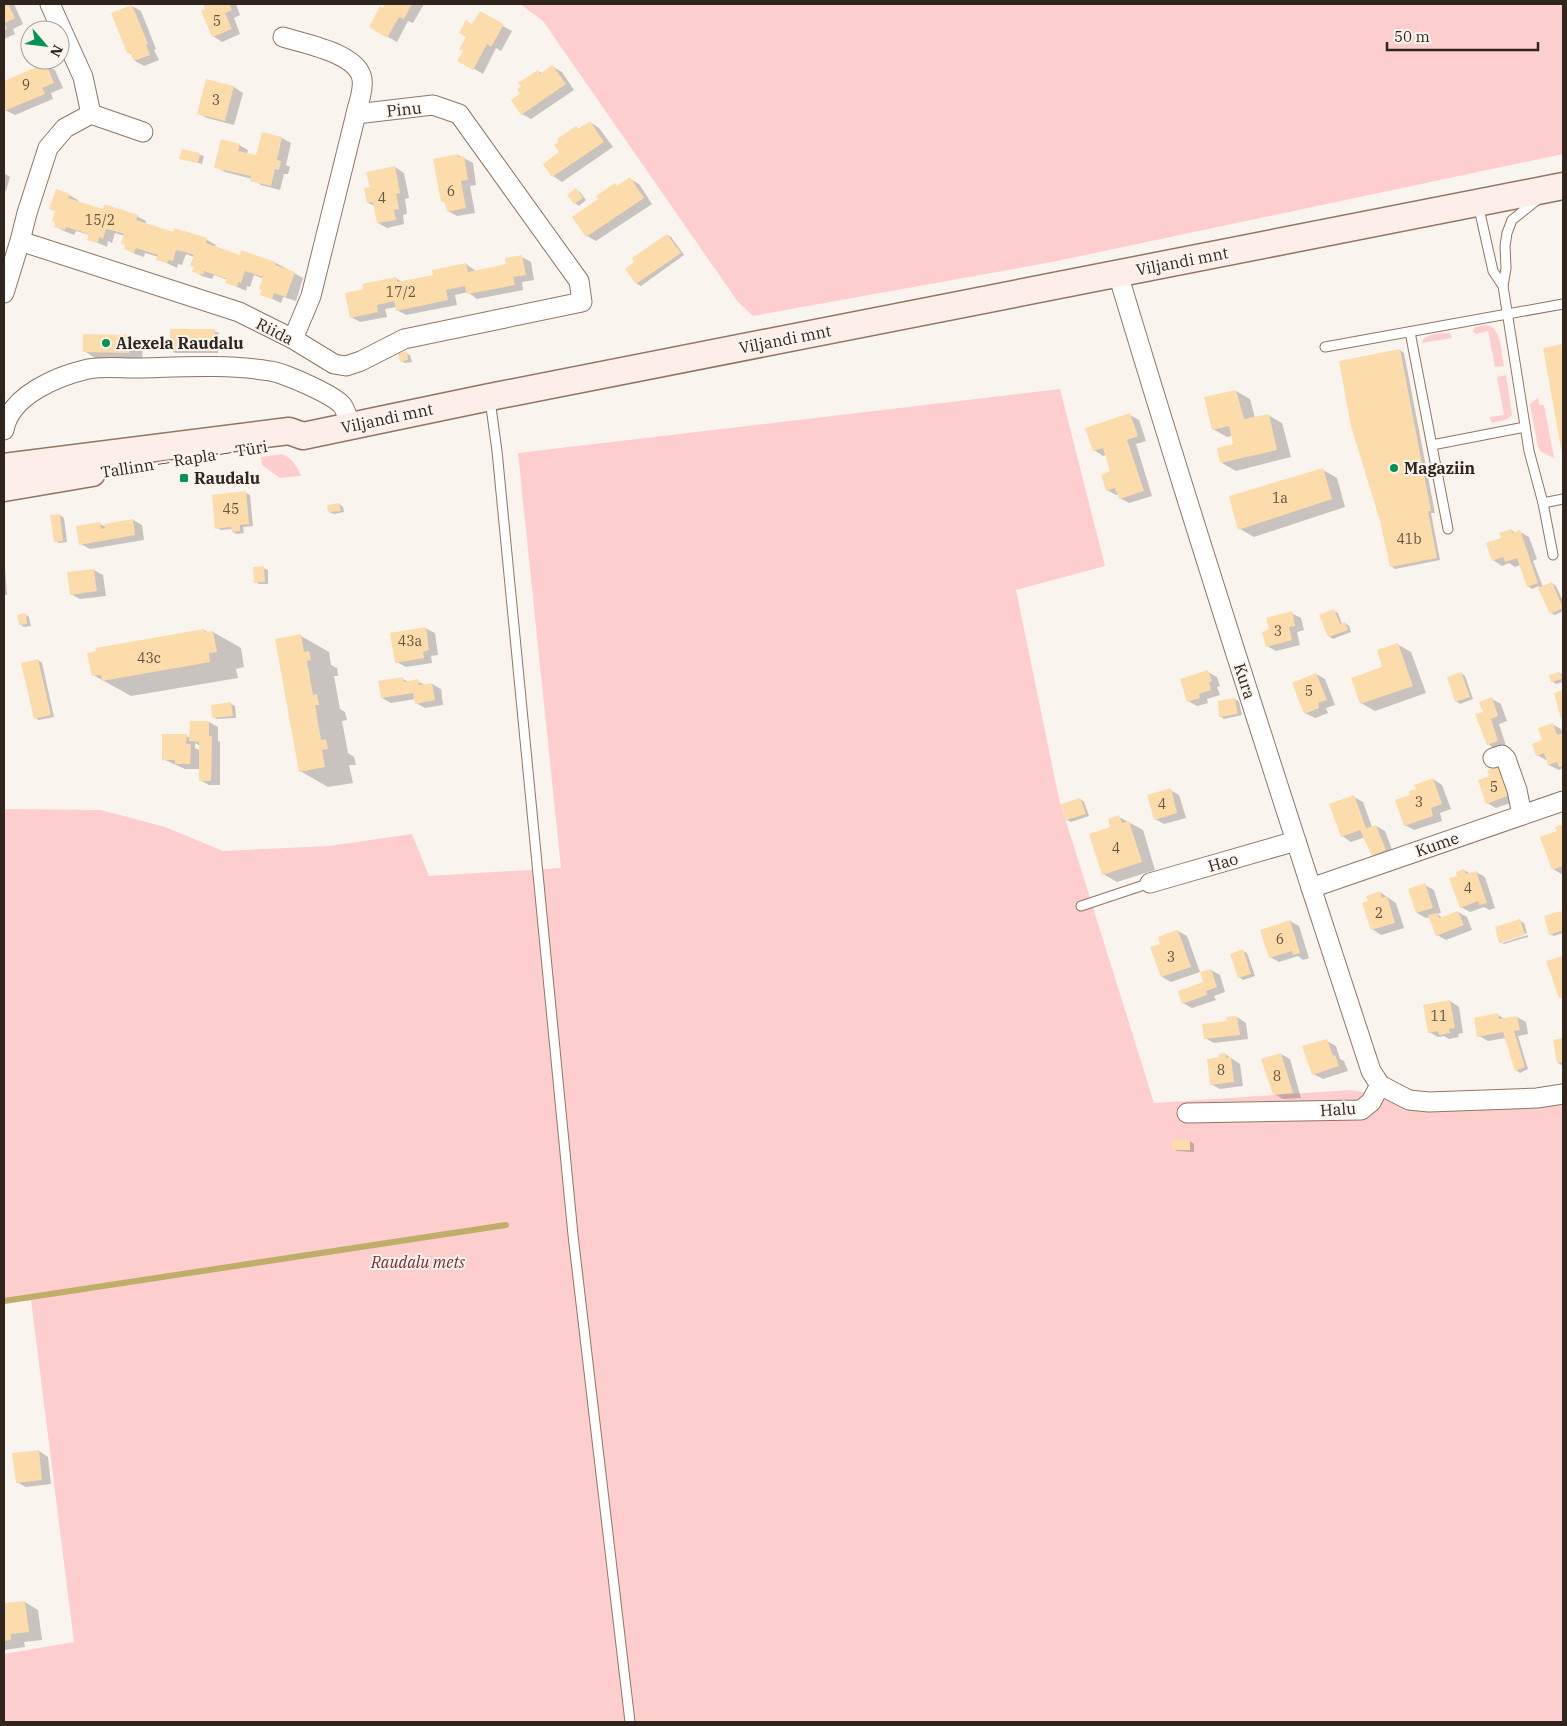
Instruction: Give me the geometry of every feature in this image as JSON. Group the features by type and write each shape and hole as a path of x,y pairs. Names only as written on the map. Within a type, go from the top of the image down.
{"main road":[{"name":"Viljandi mnt","path":"4,467 289,431 304,436 490,397 1558,188"},
{"name":"Tallinn — Rapla — Türi","path":"4,488 89,473 186,461 286,444 304,436"}],"street":[{"path":"50,4 83,77 91,114"},
{"path":"282,37 325,49 351,63 359,70 362,81 356,114 311,296 293,339"},
{"name":"Pinu","path":"356,114 433,105 459,114 579,281 582,302"},
{"path":"4,293 48,148 66,128 91,114 143,132"},
{"name":"Riida","path":"20,241 238,312 293,339 334,364 346,366 361,361 404,339 582,302"},
{"name":"Kura","path":"1118,274 1311,888 1371,1071 1380,1085"},
{"path":"4,430 10,398 90,369 244,368 272,371 322,392 342,405 351,426"},
{"path":"1493,758 1502,755 1506,759 1522,815"},
{"name":"Kume","path":"1311,888 1563,801"},
{"name":"Hao","path":"1150,883 1296,840"},
{"path":"1380,1085 1409,1100 1430,1102 1537,1098 1563,1094"},
{"name":"Halu","path":"1187,1113 1361,1110 1371,1102 1380,1085"}],"lane":[{"path":"1553,555 1543,503 1529,451 1503,286 1506,268 1505,246 1512,220 1558,188"},
{"path":"1478,203 1494,271 1503,286"},
{"path":"1325,347 1563,304"},
{"path":"1410,332 1448,529"},
{"path":"490,397 499,471 573,1235 630,1722"},
{"path":"1432,445 1525,427"},
{"path":"1543,503 1563,499"},
{"path":"1081,906 1150,883"}],"green space":[{"path":"520,4 1563,4 1563,154 1052,262 753,316 738,302 543,21"},
{"path":"1486,325 1495,330 1498,335 1504,366 1495,367 1488,331 1476,334 1473,331 1475,327"},
{"path":"1448,333 1452,338 1422,343 1426,337"},
{"path":"1506,375 1512,415 1508,419 1492,423 1489,417 1504,415 1497,377"},
{"name":"Raudalu mets","path":"1060,389 1105,566 1016,590 1059,799 1154,1103 1351,1090 1381,1096 1563,1101 1563,1722 4,1722 4,1654 74,1642 31,1300 4,1303 4,809 101,810 165,827 223,851 329,846 412,834 429,876 561,868 518,453"},
{"path":"1538,398 1539,405 1544,405 1554,458 1541,452 1538,447 1530,404"},
{"path":"282,454 294,463 301,476 280,478 262,465 261,457"}],"building":[{"path":"4,4 8,4 15,18 5,23 7,29 4,30"},
{"path":"203,4 229,4 232,10 225,13 232,29 212,37 201,11 205,9"},
{"path":"385,4 412,4 404,19 399,17 387,38 369,27 380,6 383,8"},
{"path":"132,5 148,44 146,45 150,55 134,61 130,52 127,53 111,13"},
{"path":"480,11 504,24 491,47 487,44 473,70 457,61 463,51 459,49 466,37 459,33 466,20 472,24"},
{"path":"552,65 566,84 521,115 511,100 520,94 517,89 521,87 518,83 538,70 540,74"},
{"path":"30,70 49,70 54,83 42,88 45,94 4,111 4,81"},
{"path":"206,79 234,86 225,121 197,114"},
{"path":"590,121 604,142 552,177 543,164 559,152 554,145 559,142 557,139 576,126 578,129"},
{"path":"262,132 282,137 277,160 281,161 279,170 275,169 271,186 250,181 251,176 214,168 221,139 240,144 238,151 256,155"},
{"path":"182,149 200,153 198,163 179,159"},
{"path":"458,154 458,157 464,156 468,180 461,181 466,208 447,212 445,202 441,202 433,159"},
{"path":"395,166 400,193 396,194 399,209 394,210 396,220 377,223 373,202 367,203 364,188 370,187 366,172"},
{"path":"630,177 644,198 586,237 572,217 598,199 596,196 615,183 617,186"},
{"path":"576,188 583,198 574,204 567,195"},
{"path":"56,189 70,194 68,198 103,209 104,204 138,215 136,220 173,232 174,228 207,238 206,243 240,255 241,250 276,262 275,265 295,272 286,297 274,293 272,299 260,295 262,290 259,289 263,277 245,271 241,283 238,282 237,287 225,283 227,279 204,271 203,275 192,272 194,267 190,266 194,255 185,252 176,250 173,261 169,260 167,263 156,260 158,255 136,248 134,253 124,249 125,245 121,244 124,234 115,231 106,229 103,239 99,237 98,243 87,240 89,234 66,227 65,230 54,227 55,222 52,221 55,211 49,209"},
{"path":"667,234 681,253 636,284 625,269 634,262 632,258"},
{"path":"522,255 526,275 513,277 515,285 467,294 465,286 446,290 448,300 396,311 394,301 377,305 378,312 350,318 345,293 363,289 362,284 396,277 397,282 433,275 432,270 466,263 468,272 506,264 505,258"},
{"name":"Alexela Raudalu","path":"170,329 215,329 215,351 170,351"},
{"name":"Alexela Raudalu","path":"83,334 129,335 129,353 83,352"},
{"path":"1563,344 1563,453 1562,454 1543,348"},
{"name":"Magaziin","path":"1400,349 1431,511 1428,511 1437,558 1390,567 1380,521 1351,426 1339,361"},
{"path":"407,351 408,360 400,362 398,353"},
{"path":"1236,390 1244,419 1269,414 1277,450 1220,463 1217,448 1233,444 1229,426 1212,430 1204,397"},
{"path":"1130,413 1138,436 1127,440 1144,491 1119,499 1115,488 1106,491 1101,475 1110,471 1103,448 1093,451 1085,428"},
{"path":"1323,468 1332,499 1238,530 1229,496"},
{"path":"246,491 249,524 240,525 240,531 232,532 231,527 215,529 212,495"},
{"path":"339,503 341,511 328,512 327,505"},
{"path":"60,514 63,541 54,542 50,515"},
{"path":"133,519 135,535 79,545 76,526 100,522 101,529 105,528 104,524"},
{"path":"1511,529 1512,533 1520,530 1538,583 1527,587 1517,558 1505,562 1503,557 1492,561 1486,543 1501,538 1499,533"},
{"path":"264,566 265,582 254,583 253,567"},
{"path":"94,569 97,591 70,595 67,572"},
{"path":"1552,582 1563,608 1550,614 1538,588"},
{"path":"1334,609 1340,624 1345,622 1348,630 1328,637 1319,615"},
{"path":"1292,611 1295,626 1289,627 1292,640 1266,647 1262,632 1269,629 1266,618"},
{"path":"26,613 27,624 19,625 17,615"},
{"path":"426,627 429,650 423,652 424,658 395,663 390,633"},
{"path":"204,629 205,632 213,631 217,652 209,653 210,662 102,681 101,675 92,676 87,653 96,651 95,648"},
{"path":"301,634 304,652 309,651 311,660 307,661 313,695 317,694 319,705 315,705 321,740 326,739 328,749 322,750 325,767 299,772 275,639"},
{"path":"1398,643 1413,686 1360,704 1351,678 1382,667 1377,650"},
{"path":"38,659 51,715 34,719 21,663"},
{"path":"1208,670 1212,681 1209,682 1211,690 1199,694 1200,698 1187,702 1180,679"},
{"path":"1461,672 1470,697 1455,702 1447,677"},
{"path":"1560,672 1562,679 1551,682 1549,675"},
{"path":"1316,673 1327,700 1318,703 1319,708 1304,714 1292,683"},
{"path":"403,677 404,682 418,679 419,685 432,683 435,700 415,704 413,693 381,698 378,681"},
{"path":"1563,690 1563,719 1561,719 1554,693"},
{"path":"1492,697 1498,716 1491,719 1498,741 1487,745 1475,714 1483,712 1479,702"},
{"path":"1235,698 1238,714 1219,717 1218,701"},
{"path":"231,702 233,716 212,718 211,705"},
{"path":"190,721 209,721 209,736 212,736 211,781 199,781 199,742 189,741"},
{"path":"1553,723 1557,735 1563,733 1563,766 1559,767 1557,762 1548,765 1544,753 1536,756 1532,744 1542,740 1538,728"},
{"path":"162,734 187,734 186,744 191,744 190,764 175,764 175,760 162,760"},
{"path":"1500,766 1510,795 1486,804 1478,780 1489,776 1487,770"},
{"path":"1433,778 1442,804 1431,808 1433,816 1404,826 1395,800 1410,795 1409,791 1416,789 1414,785"},
{"path":"1171,788 1177,813 1154,820 1147,795"},
{"path":"1354,795 1366,828 1376,825 1386,850 1372,856 1360,830 1341,837 1329,804"},
{"path":"1080,798 1086,814 1066,820 1061,804"},
{"path":"1119,815 1122,823 1129,821 1142,862 1102,875 1089,834 1110,827 1108,819"},
{"path":"1563,824 1563,866 1552,870 1540,837 1557,831 1555,827"},
{"path":"1464,869 1466,874 1476,871 1487,903 1479,905 1478,901 1460,908 1449,878 1457,876 1456,872"},
{"path":"1425,883 1433,908 1416,913 1408,889"},
{"path":"1380,891 1382,898 1387,896 1395,923 1371,930 1362,903 1368,901 1366,896"},
{"path":"1458,911 1464,925 1436,936 1428,915 1437,913 1439,918"},
{"path":"1561,911 1563,930 1549,935 1544,916"},
{"path":"1520,919 1525,935 1499,943 1495,927"},
{"path":"1290,920 1300,953 1293,955 1292,951 1269,958 1260,930"},
{"path":"1178,930 1191,967 1161,977 1150,947 1160,944 1158,937"},
{"path":"1243,949 1251,974 1238,978 1230,954"},
{"path":"1563,956 1563,997 1559,998 1546,961"},
{"path":"1211,969 1217,987 1206,991 1207,995 1182,1004 1178,991 1203,982 1200,972"},
{"path":"1450,1000 1455,1028 1449,1029 1450,1033 1439,1035 1438,1031 1428,1033 1423,1005"},
{"path":"1498,1013 1499,1019 1517,1016 1520,1030 1514,1031 1525,1067 1515,1071 1503,1032 1477,1037 1474,1018"},
{"path":"1237,1016 1240,1035 1204,1039 1202,1024 1227,1021 1226,1017"},
{"path":"1563,1038 1563,1062 1557,1063 1553,1040"},
{"path":"1327,1039 1339,1066 1312,1075 1302,1046"},
{"path":"1225,1053 1226,1058 1231,1057 1234,1082 1210,1085 1207,1059 1219,1057 1219,1054"},
{"path":"1281,1053 1293,1093 1273,1095 1261,1059"},
{"path":"1172,1139 1190,1140 1190,1150 1172,1150"},
{"path":"39,1450 42,1480 16,1483 12,1453"},
{"path":"25,1601 29,1632 11,1634 11,1640 4,1641 4,1603"}],"waterway":[{"path":"4,1301 506,1225"}],"place":[{"name":"Alexela Raudalu","path":"106,343"},
{"name":"Magaziin","path":"1394,468"},
{"name":"Raudalu","path":"184,478"}]}
